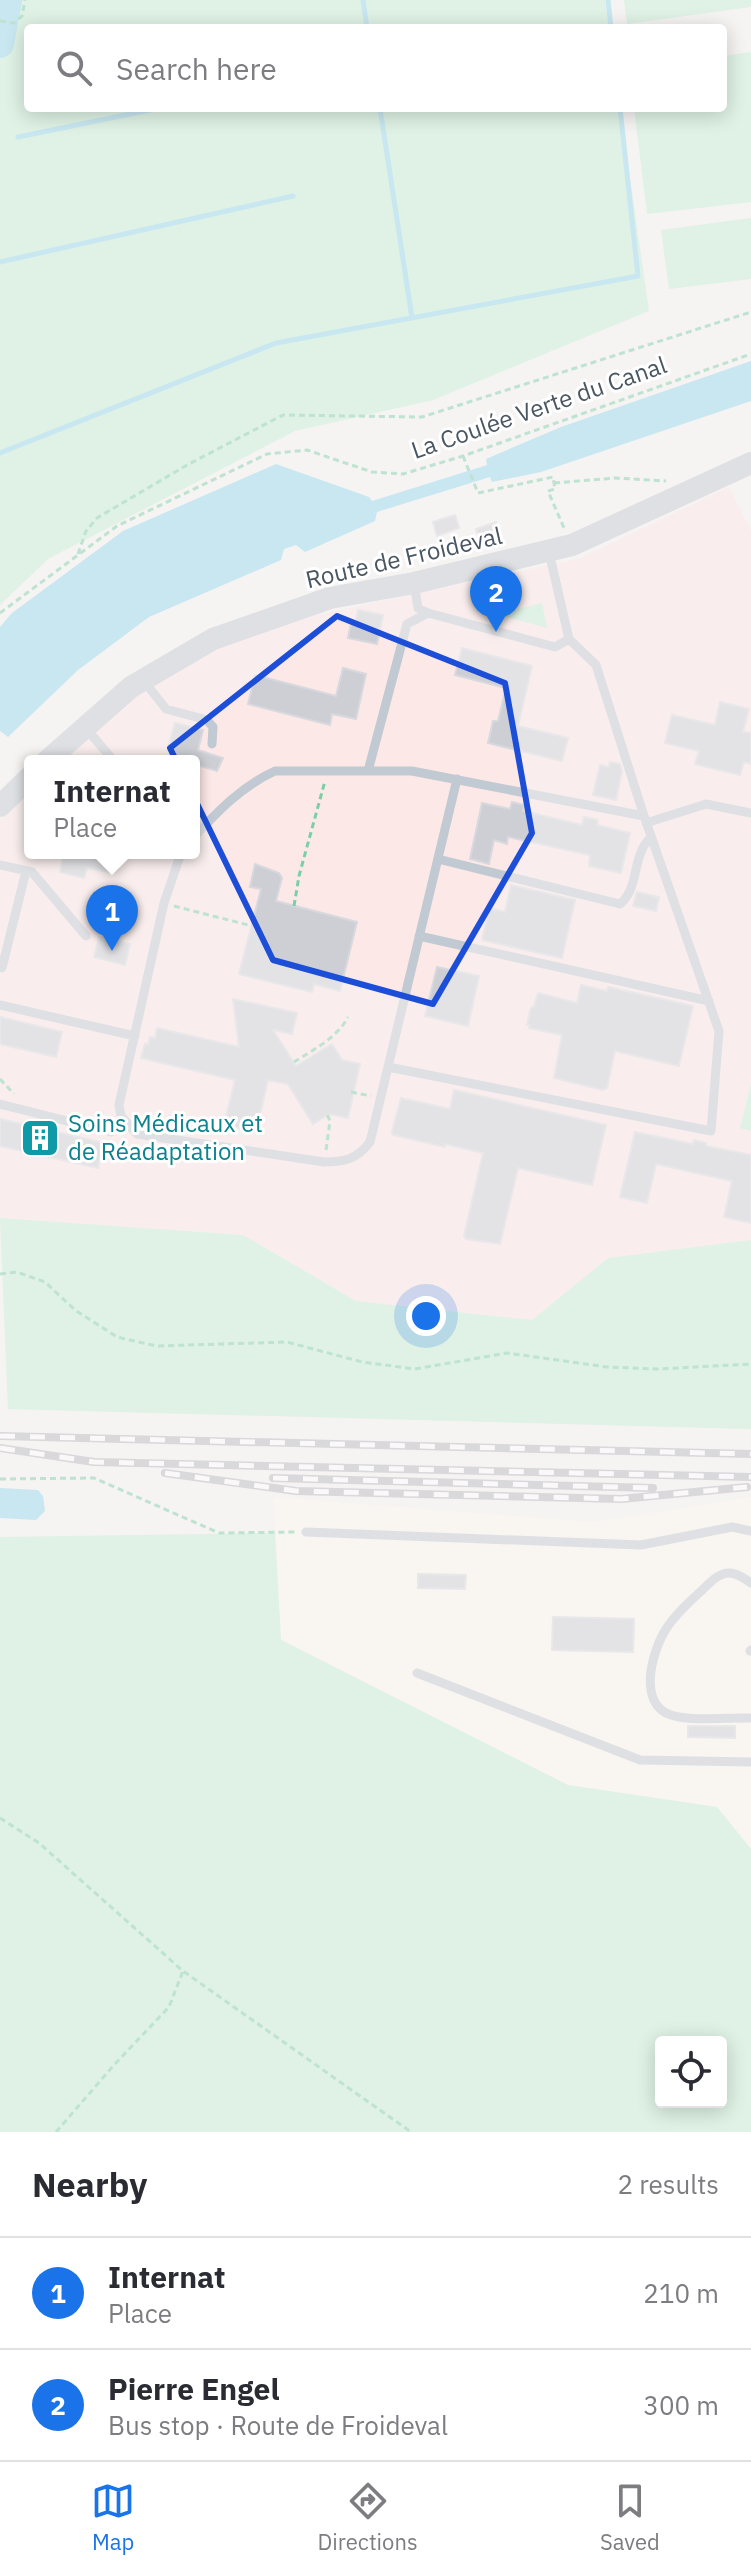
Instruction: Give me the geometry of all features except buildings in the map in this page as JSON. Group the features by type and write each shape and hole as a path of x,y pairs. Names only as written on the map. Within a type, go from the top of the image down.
{"street":[{"name":"Route de Froideval","path":"54,755 143,680 213,639 330,598 414,583 572,545 751,463"},
{"path":"0,806 24,785"}],"lane":[{"path":"388,1067 711,1131 719,1031 645,820 596,665 569,639 549,552"},
{"path":"414,583 418,608 428,613 555,647 569,639"},
{"path":"368,771 407,624 428,613"},
{"path":"143,680 166,709 207,720 213,727 212,744"},
{"path":"85,727 109,755"},
{"path":"200,830 221,807 259,778 275,771 412,771 645,820 706,804 751,813"},
{"path":"179,859 164,903 119,1105 121,1116 137,1134 324,1162 345,1162 360,1155 370,1142 457,779"},
{"path":"438,859 620,904 628,898 642,846 651,837"},
{"path":"0,865 32,872 86,936"},
{"path":"2,968 26,871"},
{"path":"419,936 709,1001"},
{"path":"0,1005 135,1036"},
{"path":"0,1104 111,1132 127,1124"},
{"path":"306,1532 641,1545 732,1527 751,1531"},
{"path":"751,1583 742,1576 727,1573 714,1579 677,1614 664,1631 649,1688 656,1704 670,1715 751,1718"},
{"path":"417,1673 640,1760 751,1762"}],"path":[{"path":"0,21 14,23 22,16 25,0"},
{"path":"78,554 86,531 106,512 283,415 422,417 751,312"},
{"name":"La Coulée Verte du Canal","path":"0,613 117,526 267,454 307,450 372,472 403,474 463,456 751,354"},
{"path":"463,456 478,493 553,477 555,489 548,491 572,545"},
{"path":"554,483 615,478 671,482 683,496"},
{"path":"294,906 299,876 328,771"},
{"path":"164,903 252,926"},
{"path":"294,1062 327,1041 348,1017"},
{"path":"351,1092 380,1098"},
{"path":"324,1162 330,1121 327,1114"},
{"path":"0,1274 17,1272 45,1282 75,1310 117,1337 156,1346 287,1342 362,1362 415,1369 507,1353 607,1367 658,1369 751,1364"},
{"path":"0,1479 94,1478 219,1533 306,1532"},
{"path":"0,1818 39,1843 183,1971 411,2132"},
{"path":"56,2132 169,2007 183,1971"}],"highlighted area":[{"path":"337,616 505,683 532,833 433,1004 273,960 170,748"}],"shaded area":[{"path":"729,487 751,531 751,1084 740,1127 751,1131 751,1240 608,1258 532,1320 356,1301 243,1235 0,1218 0,819 24,797 24,859 200,859 200,755 70,755 130,700 201,655 289,621 581,558"},
{"path":"274,1497 593,1522 751,1497 751,1849 717,1807 568,1785 281,1639"}],"green space":[{"path":"0,0 605,0 608,24 24,24 24,112 621,112 649,311 433,400 295,431 48,559 0,605"},
{"path":"624,0 751,0 751,7 627,24"},
{"path":"751,52 751,202 647,214 634,112 727,112 727,55"},
{"path":"751,218 751,279 669,289 661,230"},
{"path":"542,603 547,628 496,614"},
{"path":"751,1084 751,1131 740,1128"},
{"path":"0,1218 243,1235 356,1301 532,1320 608,1258 751,1240 751,1429 8,1409"},
{"path":"275,1533 281,1640 568,1785 717,1807 751,1849 751,2132 0,2132 0,1537"}],"water":[{"path":"751,361 751,401 541,472 492,482 490,477 377,512 375,521 305,552 296,545 284,549 281,560 149,617 78,670 8,737 0,731 0,627 12,613 123,531 276,464 369,497 372,501 487,465 486,459 561,427"},
{"path":"0,1488 38,1490 43,1496 45,1511 36,1520 0,1518"}],"waterway":[{"path":"0,44 8,0"},
{"path":"363,0 366,24"},
{"path":"608,0 611,24"},
{"path":"18,137 140,112"},
{"path":"381,112 412,318"},
{"path":"0,453 276,343 638,276 620,112"},
{"path":"0,262 293,196"}],"railway":[{"path":"0,1436 751,1454"},
{"path":"0,1448 94,1462 751,1477"},
{"path":"165,1473 296,1491 621,1499 747,1487"},
{"path":"273,1478 653,1488"}],"place":[{"name":"Pierre Engel","path":"496,632"},
{"name":"Internat","path":"112,951"},
{"name":"Soins Médicaux et de Réadaptation","path":"40,1138"}]}
